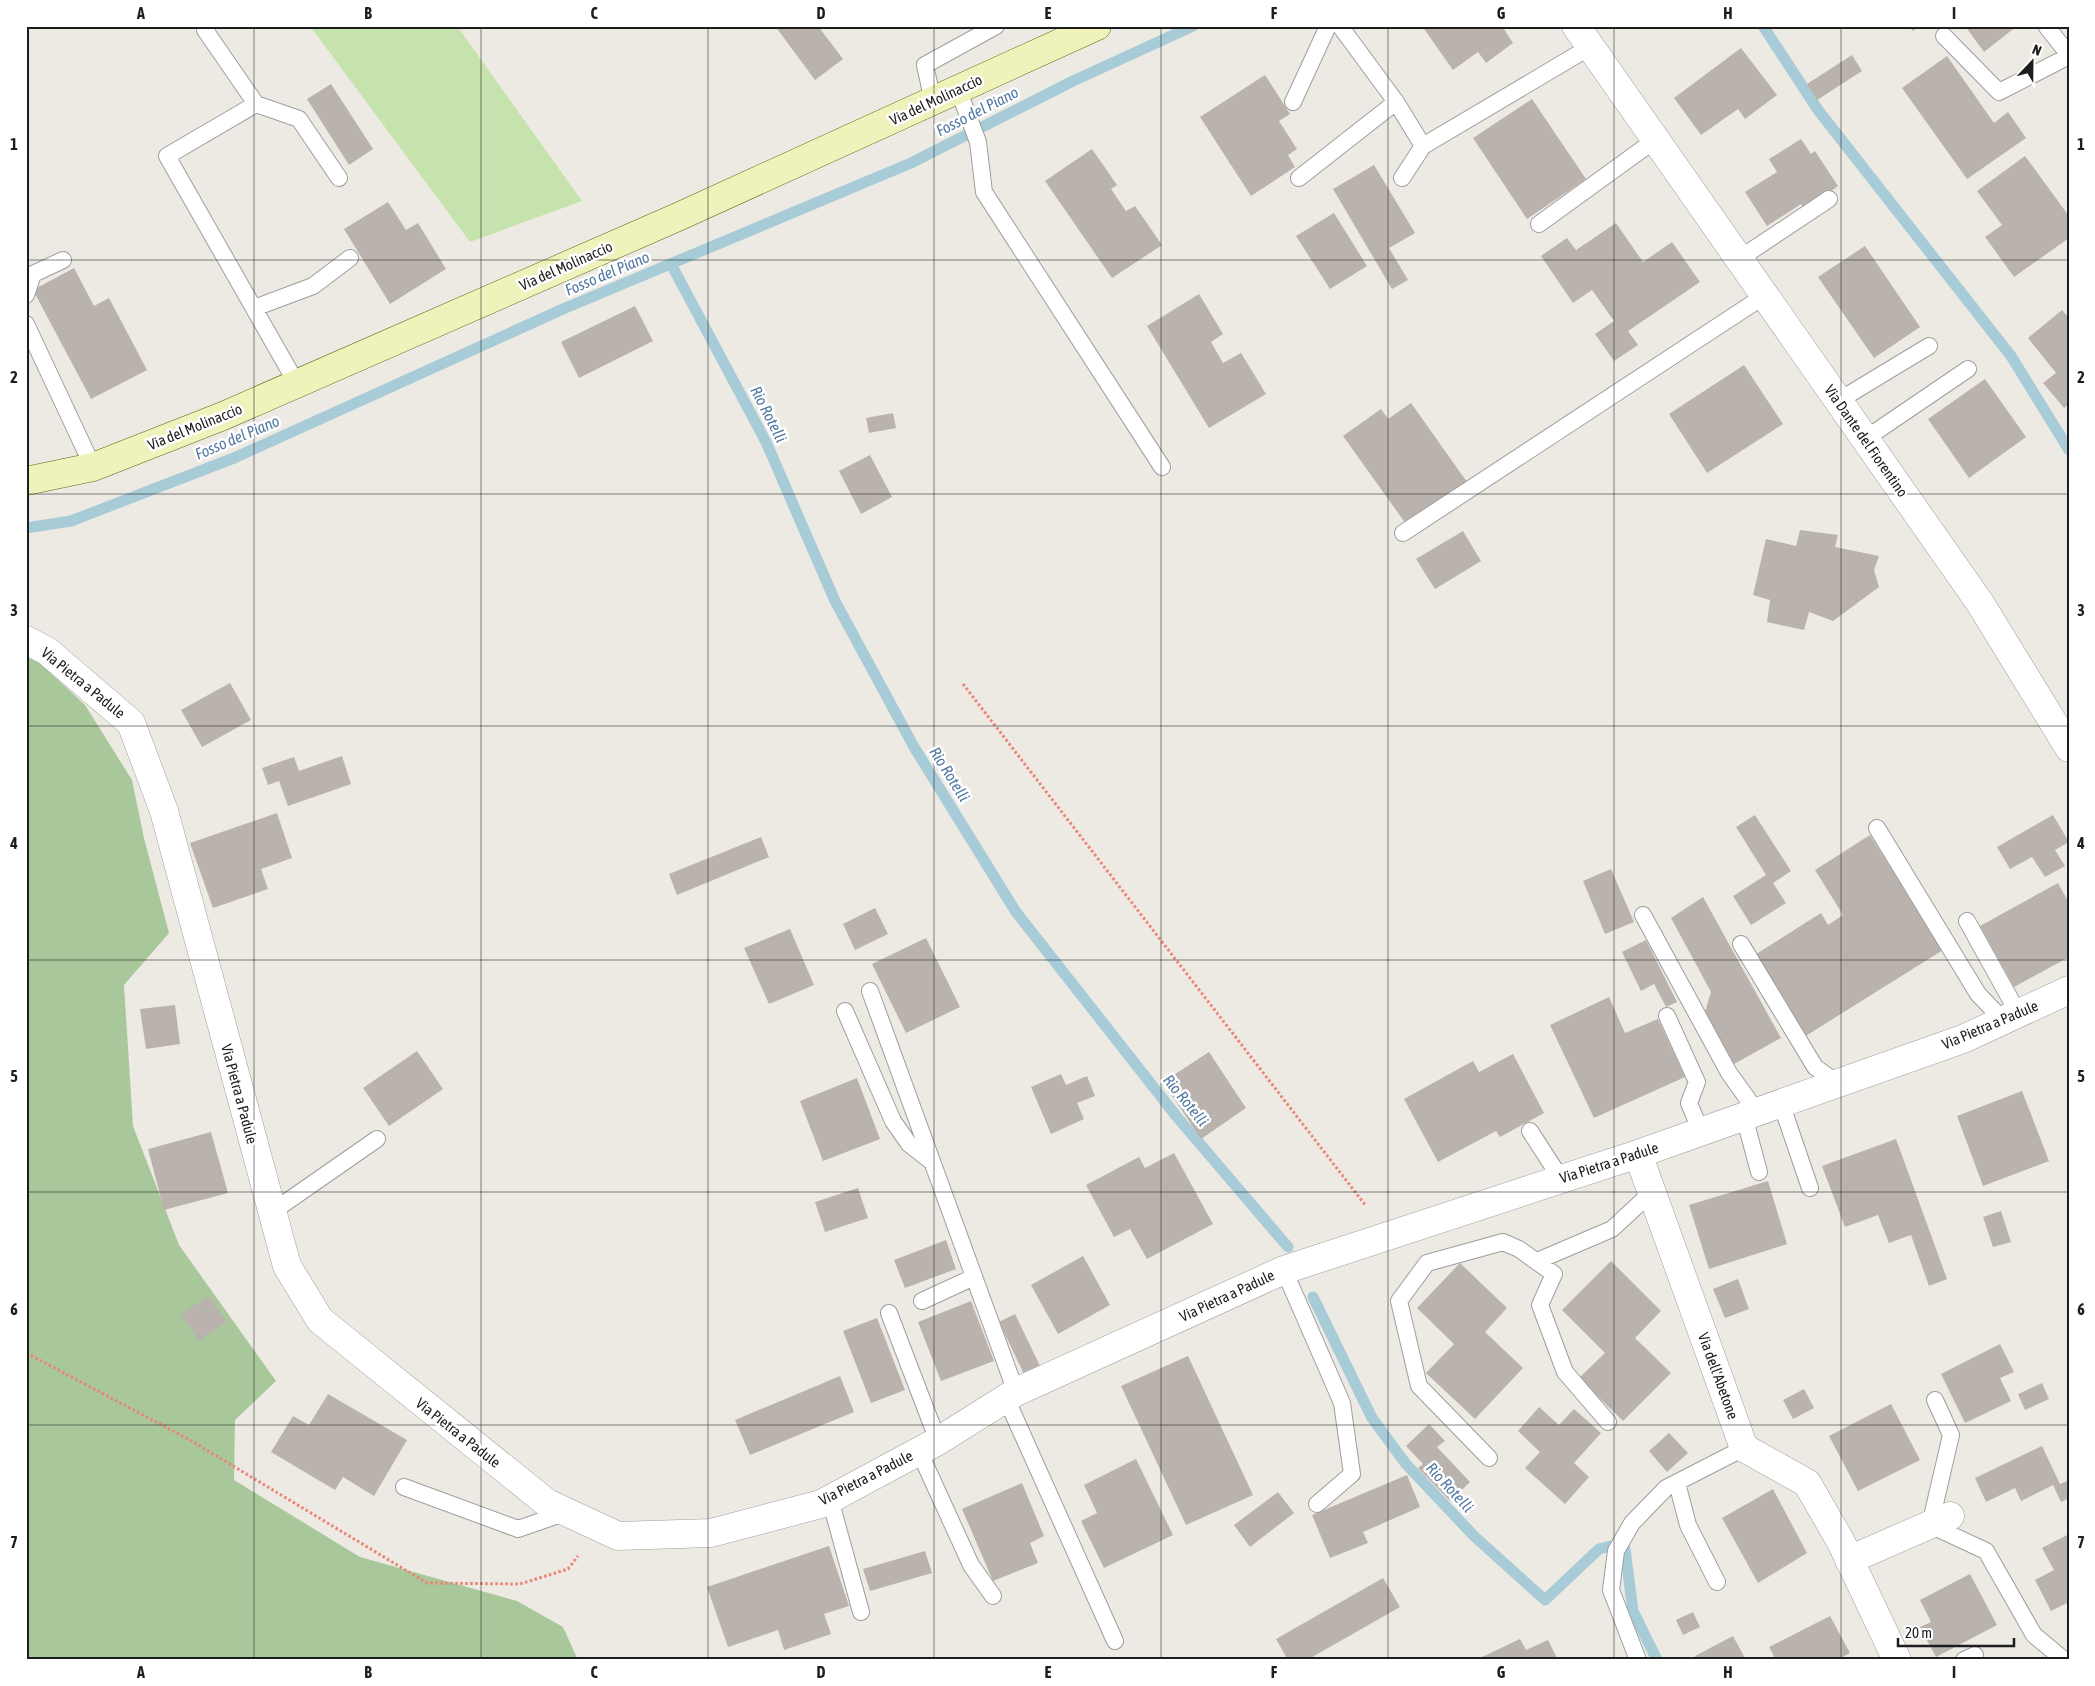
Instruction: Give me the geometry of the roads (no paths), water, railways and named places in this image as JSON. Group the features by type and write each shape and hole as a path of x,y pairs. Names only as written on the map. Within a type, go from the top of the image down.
{"street":[{"name":"Via del Molinaccio","path":"26,481 93,467 223,416 689,212 933,102 961,96 1097,26"},
{"name":"Via Dante del Fiorentino","path":"1583,36 1980,603 2069,748"},
{"name":"Via Pietra a Padule","path":"26,640 47,651 131,723 164,811 287,1266 320,1320 547,1503 618,1536 711,1533 821,1504 929,1446 1011,1395 1284,1270 1638,1154 1963,1039 2069,990"},
{"name":"Via dell'Abetone","path":"1638,1154 1744,1448"},
{"path":"1744,1448 1807,1483 1849,1560 1898,1660"},
{"path":"1849,1560 1940,1520"}],"lane":[{"path":"933,102 925,65 996,26"},
{"path":"1294,102 1328,26"},
{"path":"1340,26 1396,102 1423,146"},
{"path":"1944,36 1999,92 2069,56 2047,27"},
{"path":"205,30 256,104 299,119 339,178"},
{"path":"1402,178 1423,146 1583,36"},
{"path":"961,96 978,142 984,192 1162,467"},
{"path":"1299,178 1396,102"},
{"path":"256,104 167,156 297,384"},
{"path":"1539,224 1656,140"},
{"path":"1739,259 1829,199"},
{"path":"254,308 313,286 350,258"},
{"path":"26,295 33,274 62,260"},
{"path":"1403,533 1764,296"},
{"path":"26,324 93,467"},
{"path":"1838,401 1929,346"},
{"path":"1865,439 1968,369"},
{"path":"1878,828 1978,994 2010,1017"},
{"path":"1643,915 1729,1073 1761,1110 1810,1188"},
{"path":"1967,921 2010,1017"},
{"path":"1741,944 1815,1067 1837,1083"},
{"path":"870,991 974,1276 1011,1395 1115,1641"},
{"path":"845,1011 893,1121 909,1144 932,1162"},
{"path":"1668,1016 1697,1082 1689,1103 1701,1132"},
{"path":"1759,1172 1761,1110"},
{"path":"1530,1131 1561,1180"},
{"path":"272,1212 377,1139"},
{"path":"1537,1262 1612,1229 1652,1192"},
{"path":"1489,1458 1419,1386 1399,1301 1427,1263 1503,1242 1519,1249 1554,1274 1540,1305 1565,1372 1608,1422"},
{"path":"1284,1270 1342,1403 1352,1474 1316,1504"},
{"path":"922,1302 974,1276"},
{"path":"888,1313 929,1446 971,1565 993,1596"},
{"path":"1935,1400 1951,1435 1940,1520 1986,1551 2034,1636 2064,1660"},
{"path":"1638,1660 1610,1590 1616,1550 1632,1523 1666,1488 1744,1448"},
{"path":"1677,1482 1688,1526 1717,1582"},
{"path":"404,1487 518,1529 567,1512"},
{"path":"830,1499 861,1612"}],"waterway":[{"name":"Fosso del Piano","path":"26,528 71,521 234,458 563,309 911,163 1073,81 1193,26"},
{"path":"1763,26 1818,110 2011,356 2069,450"},
{"name":"Rio Rotelli","path":"671,264 766,442 835,601 914,747 1016,912 1177,1117 1288,1247"},
{"name":"Rio Rotelli","path":"1313,1297 1372,1418 1406,1464 1474,1536 1545,1600 1599,1549 1615,1545"},
{"name":"Rio Rotelli","path":"1625,1549 1633,1611 1657,1660"}]}
